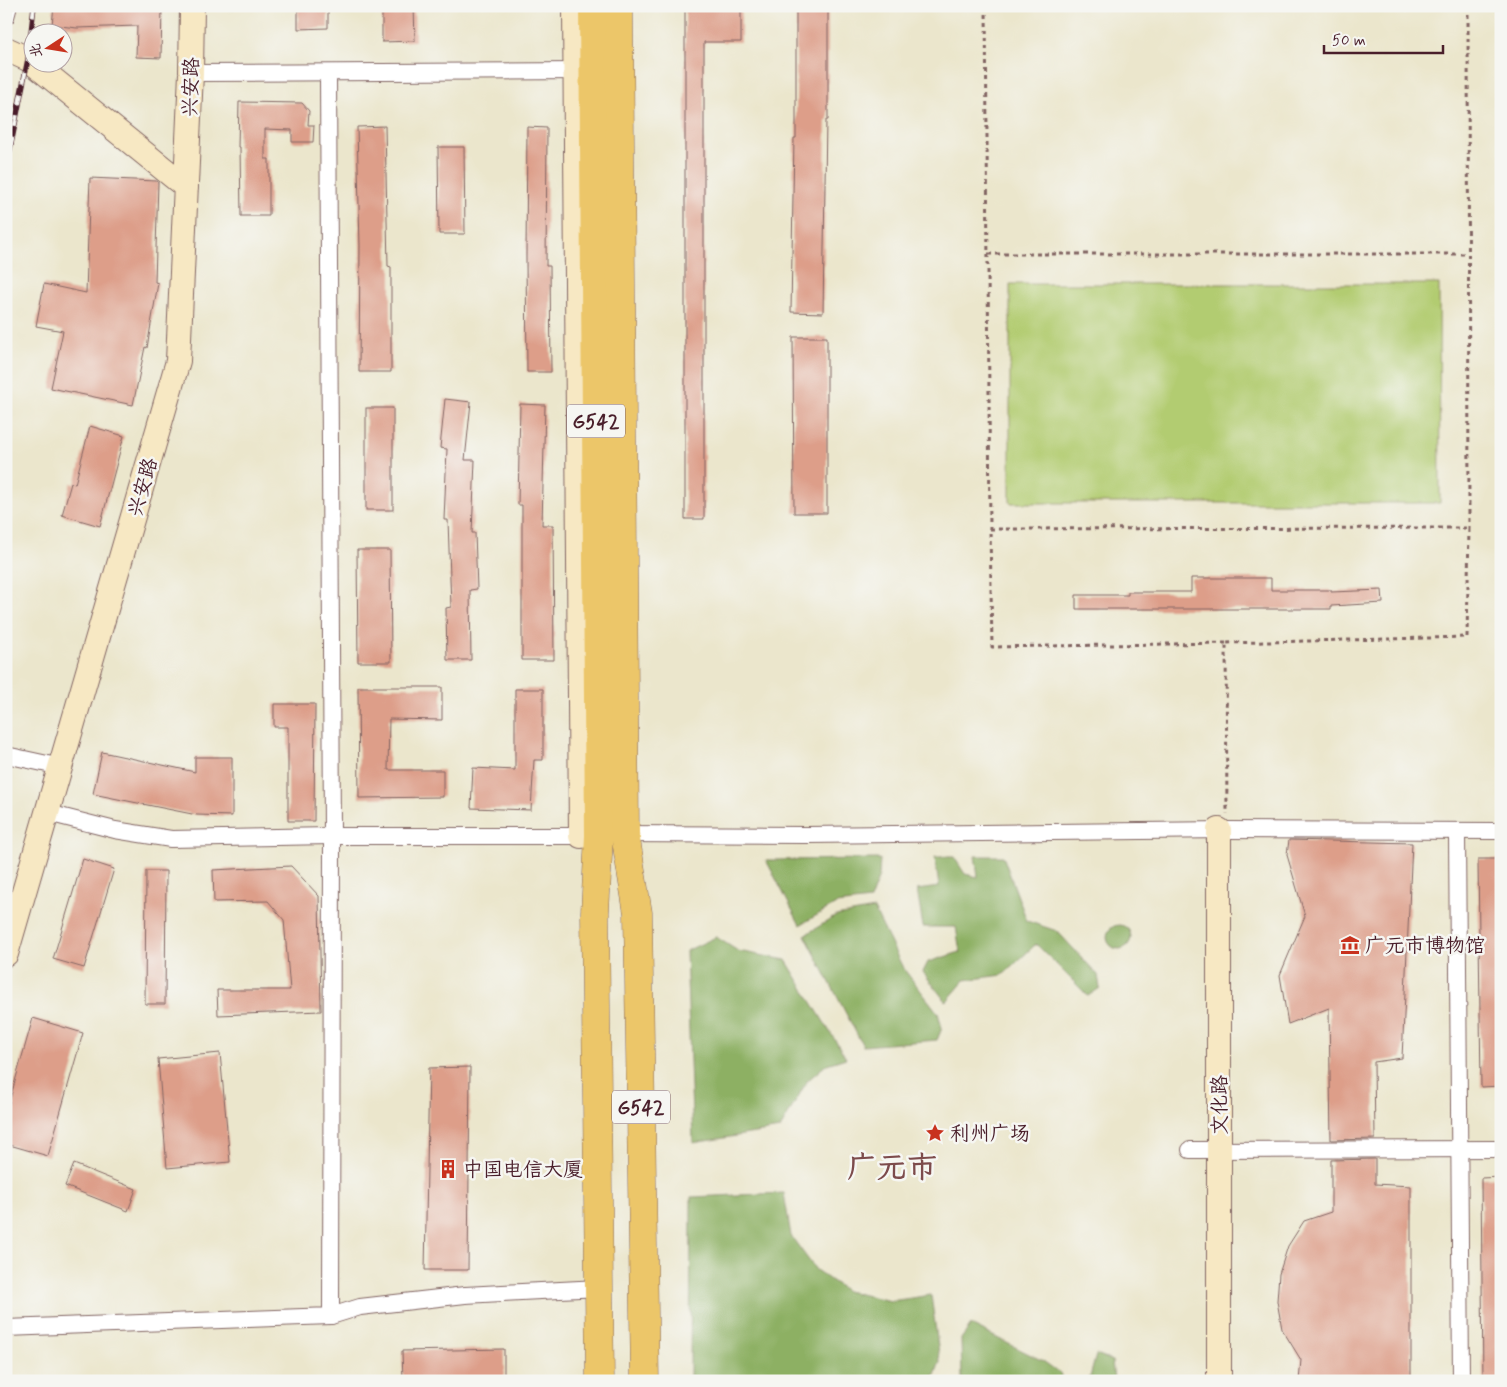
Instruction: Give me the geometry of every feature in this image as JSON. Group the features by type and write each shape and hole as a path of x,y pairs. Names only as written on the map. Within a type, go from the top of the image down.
{"highway":[{"name":"G542","path":"593,6 596,70 602,835 595,912 600,1381"},
{"name":"G542","path":"596,70 619,6"},
{"name":"G542","path":"602,835 638,913 646,1381"}],"street":[{"path":"6,17 8,6"},
{"name":"兴安路","path":"6,954 178,361 191,73 192,6"},
{"path":"191,73 596,70 575,6"},
{"path":"6,49 28,59 186,187"},
{"path":"328,73 332,836 331,1316"},
{"path":"6,755 61,767"},
{"path":"48,813 115,830 171,838 807,835 1223,830 1501,831"},
{"name":"文化路","path":"1220,1381 1219,1150 1223,830"},
{"path":"1458,830 1461,1381"},
{"path":"1190,1150 1501,1149"},
{"path":"6,1328 331,1316 360,1307 465,1295 599,1288"}],"path":[{"path":"986,6 992,647 1467,637 1469,528 1468,6"},
{"path":"988,254 1468,254"},
{"path":"990,529 1469,528"},
{"path":"1223,830 1226,643"}],"green space":[{"path":"1010,284 1439,284 1440,503 1010,503"},
{"path":"975,856 1003,856 1027,921 1057,931 1098,975 1100,988 1088,996 1036,944 1003,975 965,980 946,1002 923,972 928,962 960,952 956,927 923,927 917,890 939,887 935,857 954,857 965,874 978,877"},
{"path":"880,859 879,876 870,900 836,904 800,925 766,860"},
{"path":"874,909 903,968 938,1013 942,1028 937,1040 863,1046 805,935 836,916"},
{"path":"1119,925 1128,928 1131,937 1128,946 1119,949 1110,946 1107,937 1110,928"},
{"path":"716,937 738,951 786,960 846,1058 827,1064 807,1081 780,1129 693,1143 686,951"},
{"path":"784,1193 791,1236 816,1270 846,1291 891,1301 931,1295 940,1361 933,1381 690,1381 691,1197"},
{"path":"971,1325 1043,1361 1061,1374 1061,1381 962,1381 961,1339"},
{"path":"1096,1355 1112,1361 1114,1381 1089,1381"}],"building":[{"path":"54,6 162,6 161,58 136,57 137,26 77,28 72,27 72,22 52,22"},
{"path":"298,6 328,6 328,28 298,29"},
{"path":"382,6 414,6 415,41 382,42"},
{"path":"685,6 741,6 741,42 704,42 704,519 685,519"},
{"path":"796,6 828,6 828,120 826,120 823,313 791,312 794,138 796,138"},
{"path":"239,102 302,103 309,111 308,125 314,125 313,142 292,142 292,130 265,129 265,159 269,159 269,216 241,216 240,147 238,147"},
{"path":"385,126 388,266 391,267 391,372 359,372 360,246 357,127"},
{"path":"527,127 547,128 546,266 550,266 551,372 527,372"},
{"path":"438,147 464,147 465,234 439,234"},
{"path":"90,178 158,182 155,282 158,283 147,348 145,347 133,405 51,388 63,331 36,326 44,284 86,293"},
{"path":"793,337 827,337 827,513 794,513"},
{"path":"445,399 471,402 465,460 475,460 472,533 475,533 477,589 470,590 471,660 447,660 446,608 451,607 448,520 444,520 447,449 440,448"},
{"path":"520,404 545,405 542,525 553,525 554,660 522,660 522,505 518,505"},
{"path":"366,408 393,408 393,510 366,510"},
{"path":"90,426 124,436 100,526 62,515 71,483 75,484"},
{"path":"357,550 390,550 391,662 358,662"},
{"path":"1191,578 1271,578 1271,590 1331,590 1331,592 1382,590 1383,603 1331,606 1331,609 1076,609 1076,595 1128,595 1128,592 1191,592"},
{"path":"358,687 442,687 442,720 389,719 388,770 443,770 443,797 359,798"},
{"path":"515,689 543,689 543,760 534,760 531,810 471,808 473,768 515,770"},
{"path":"274,704 315,704 314,821 288,821 288,727 274,727"},
{"path":"102,752 195,772 195,757 232,757 232,816 197,815 93,794"},
{"name":"广元市博物馆","path":"1289,840 1412,843 1402,1058 1374,1062 1375,1139 1331,1140 1329,1008 1288,1024 1280,975 1305,916 1287,855"},
{"path":"83,859 114,869 84,968 53,959"},
{"path":"1478,859 1501,859 1501,1086 1481,1087"},
{"path":"291,866 319,896 321,1011 218,1015 217,990 290,990 284,920 268,901 214,902 213,870"},
{"path":"146,871 166,871 165,1004 145,1004"},
{"path":"33,1018 83,1033 48,1156 6,1144 6,1113"},
{"path":"220,1053 230,1162 167,1168 158,1059"},
{"name":"中国电信大厦","path":"470,1067 468,1270 425,1270 429,1068"},
{"path":"1375,1159 1375,1184 1411,1186 1411,1381 1299,1381 1301,1360 1282,1329 1277,1301 1279,1274 1288,1246 1304,1221 1331,1212 1331,1160"},
{"path":"74,1164 136,1189 128,1211 65,1186"},
{"path":"1501,1177 1501,1381 1483,1381 1481,1178"},
{"path":"504,1349 504,1381 403,1381 402,1351"}],"railway":[{"path":"6,169 28,59 34,6"}],"place":[{"name":"广元市博物馆","path":"1350,945"},
{"name":"利州广场","path":"935,1133"},
{"name":"中国电信大厦","path":"448,1169"}],"district":[{"name":"广元市","path":"892,1167"}]}
